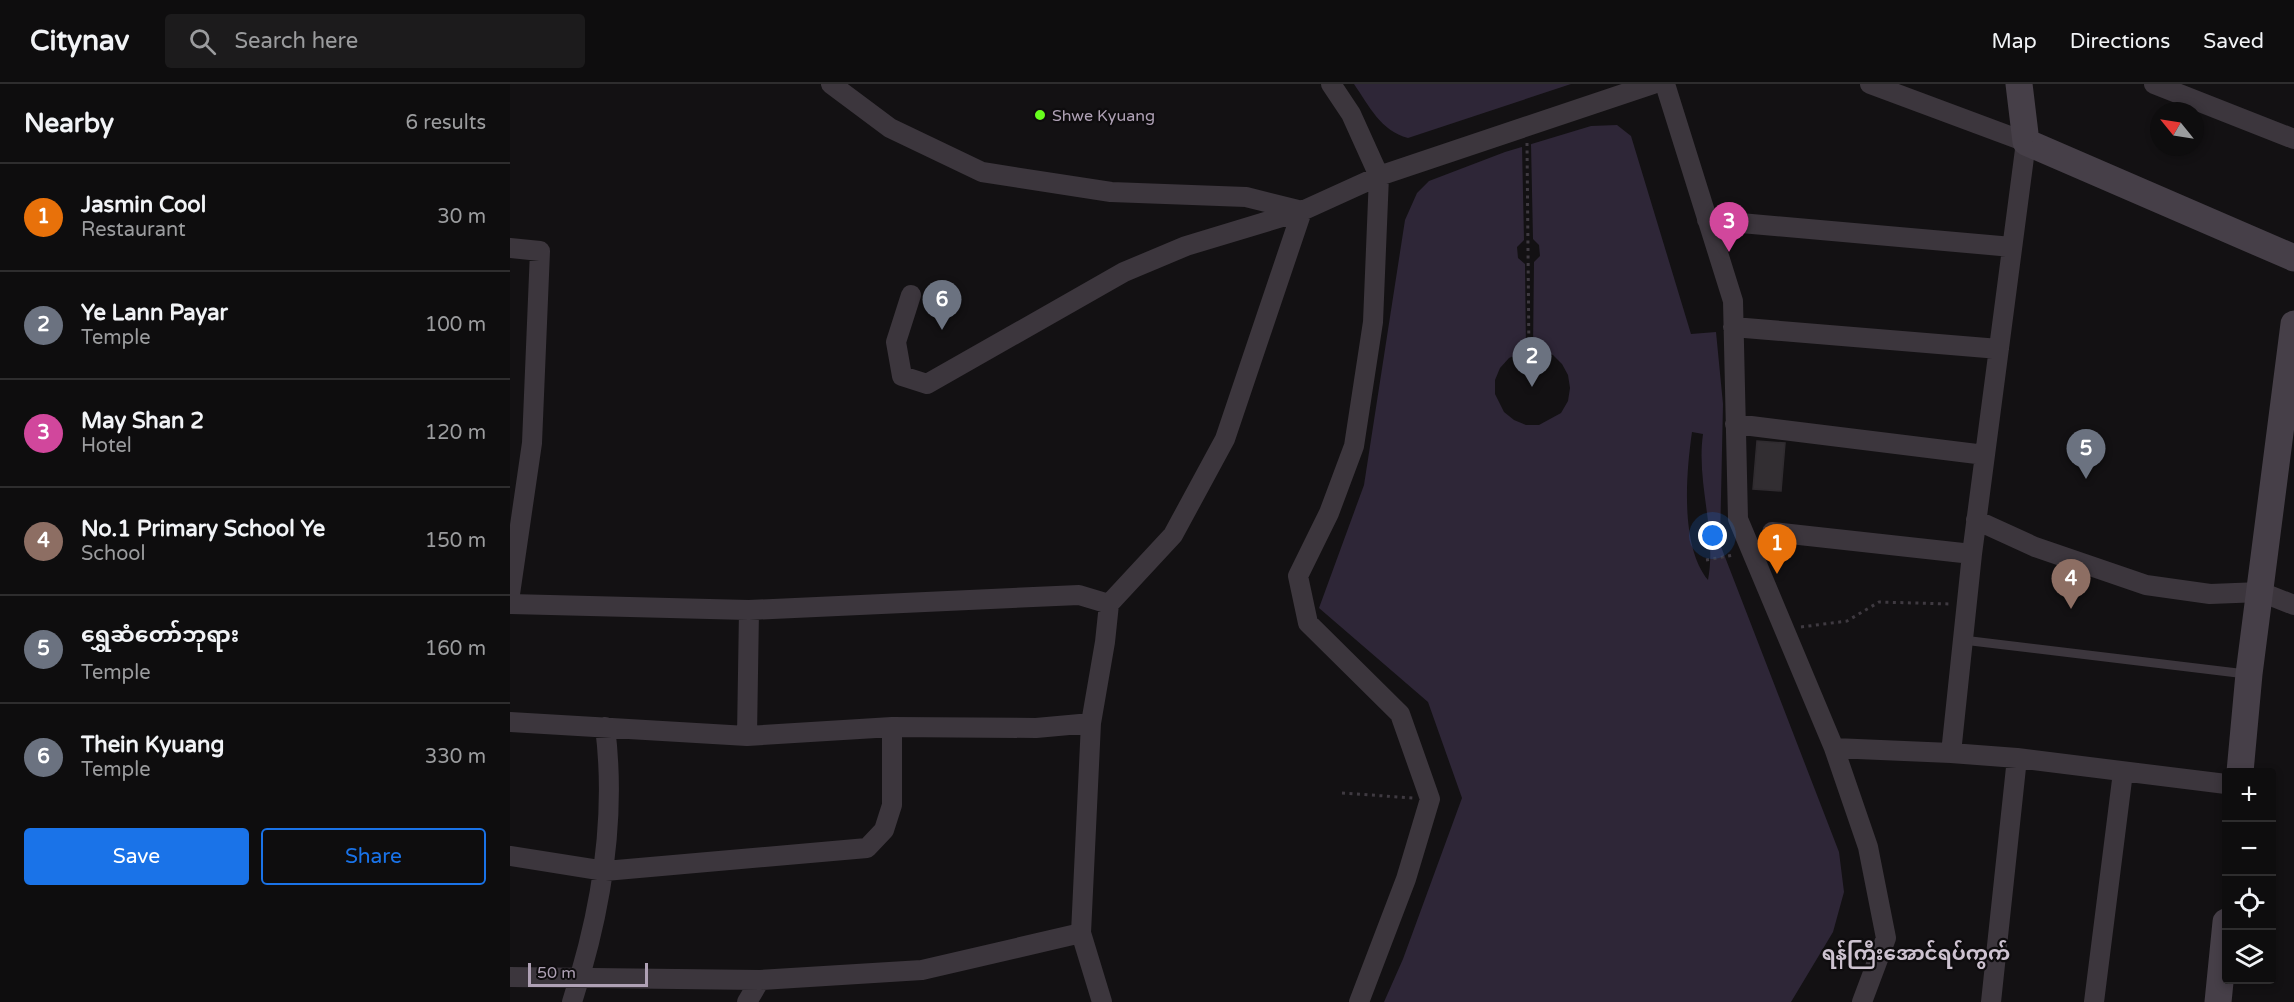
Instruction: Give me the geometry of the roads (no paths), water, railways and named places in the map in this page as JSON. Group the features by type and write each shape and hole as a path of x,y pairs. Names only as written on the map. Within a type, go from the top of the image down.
{"street":[{"path":"831,84 890,128 982,172 1111,192 1245,197 1302,211"},
{"path":"1331,84 1351,114 1379,176 1373,322 1354,446 1329,513 1298,576 1308,623 1400,714 1430,800 1406,879 1359,1002"},
{"path":"911,295 896,342 902,376 927,384 1124,272 1186,246 1302,211 1379,176 1653,84"},
{"path":"1665,84 1733,301 1738,519 1834,748 1868,847 1886,938 1862,1002"},
{"path":"1870,84 1921,93 2026,142 2294,258"},
{"path":"1951,753 1976,520 2026,142 2019,84"},
{"path":"2154,84 2194,91 2294,139"},
{"path":"1102,1002 1081,933 1091,723 1109,604 1173,536 1225,439 1302,211"},
{"path":"1707,220 2012,247"},
{"path":"510,248 540,251 532,442 510,594"},
{"path":"2240,768 2249,674 2294,324"},
{"path":"1734,327 1999,349"},
{"path":"1736,424 1985,455"},
{"path":"1976,520 2035,547 2146,585 2210,594 2260,592 2294,605"},
{"path":"1772,532 1972,554"},
{"path":"510,604 748,610 1079,595 1109,604"},
{"path":"747,736 748,610"},
{"path":"510,722 747,736 892,727 1036,728 1091,723"},
{"path":"572,1002 605,872 610,766 605,727"},
{"path":"510,856 605,872 867,848 884,830 892,805 892,727"},
{"path":"1834,748 2017,758 2222,784"},
{"path":"1991,1002 2017,758"},
{"path":"2094,1002 2123,772"},
{"path":"2218,1002 2225,930"},
{"path":"510,977 760,980 922,970 1081,933"},
{"path":"747,1002 760,980"}],"lane":[{"path":"1963,640 2249,674"}],"place":[{"name":"Shwe Kyuang","path":"1040,115"},
{"name":"May Shan 2","path":"1729,252"},
{"name":"Thein Kyuang","path":"942,330"},
{"name":"Ye Lann Payar","path":"1532,387"},
{"name":"ရွှေဆံတော်ဘုရား","path":"2086,479"},
{"name":"Jasmin Cool","path":"1777,574"},
{"name":"No.1 Primary School Ye","path":"2071,609"}],"district":[{"name":"ရန်ကြီးအောင်ရပ်ကွက်","path":"1916,953"}]}
